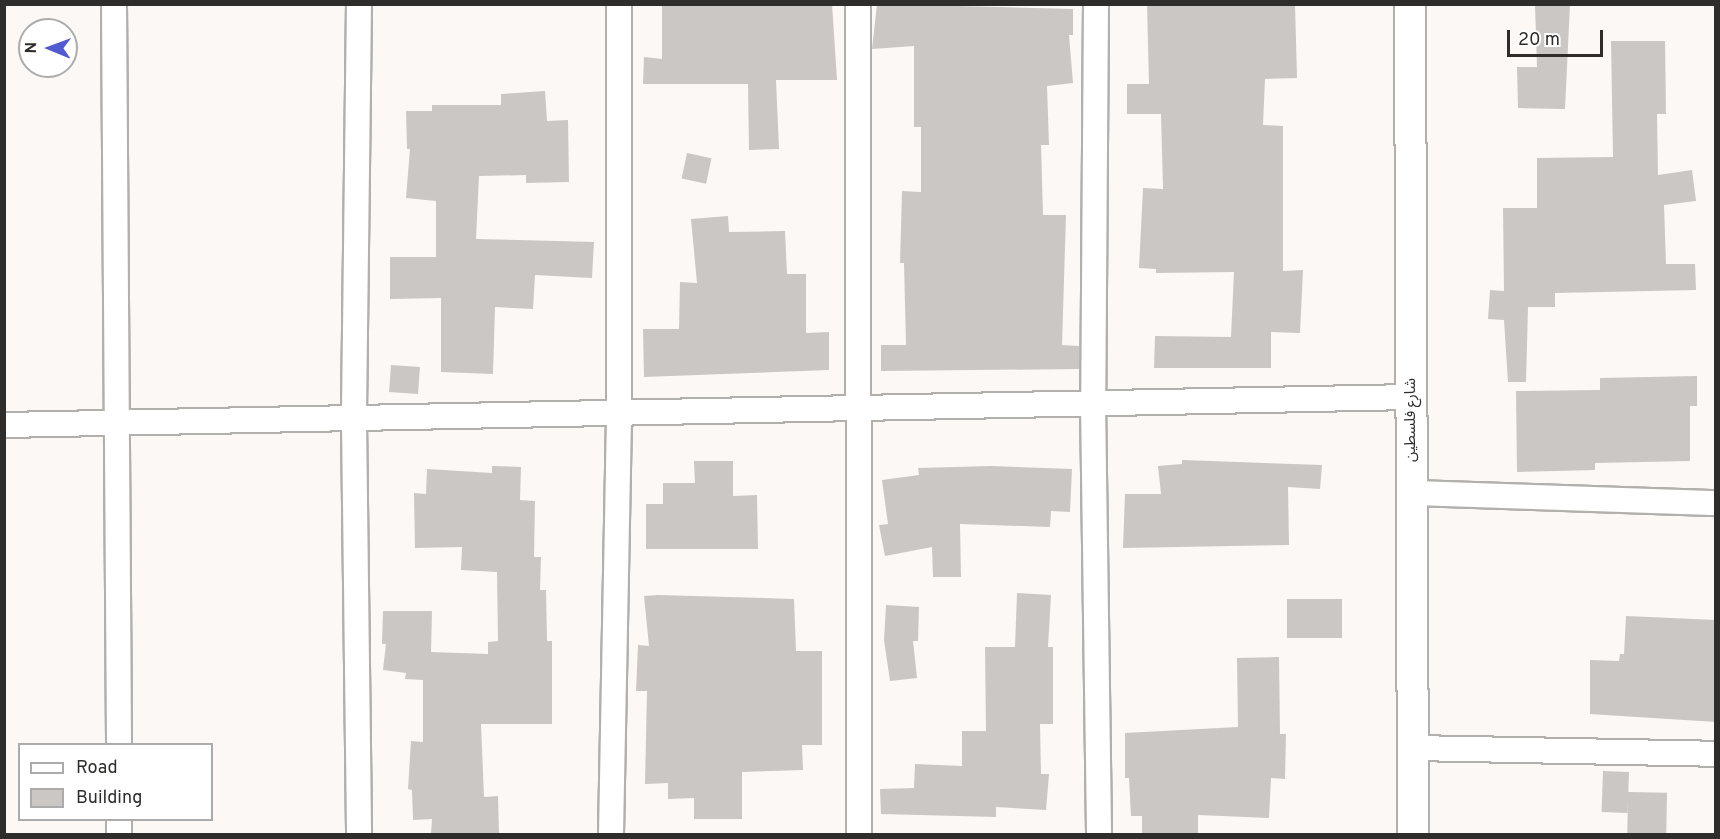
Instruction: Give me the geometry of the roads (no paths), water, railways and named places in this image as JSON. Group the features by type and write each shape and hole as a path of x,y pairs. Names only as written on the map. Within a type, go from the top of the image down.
{"street":[{"path":"114,4 119,743"},
{"path":"359,4 354,420 359,834"},
{"path":"611,834 619,415 619,4"},
{"path":"858,4 857,405 860,834"},
{"path":"1096,4 1093,401 1099,834"},
{"name":"شارع فلسطين","path":"1410,4 1413,834"},
{"path":"4,425 619,415 857,405 1412,397"},
{"path":"1412,493 1716,502"},
{"path":"1413,748 1716,754"}]}
